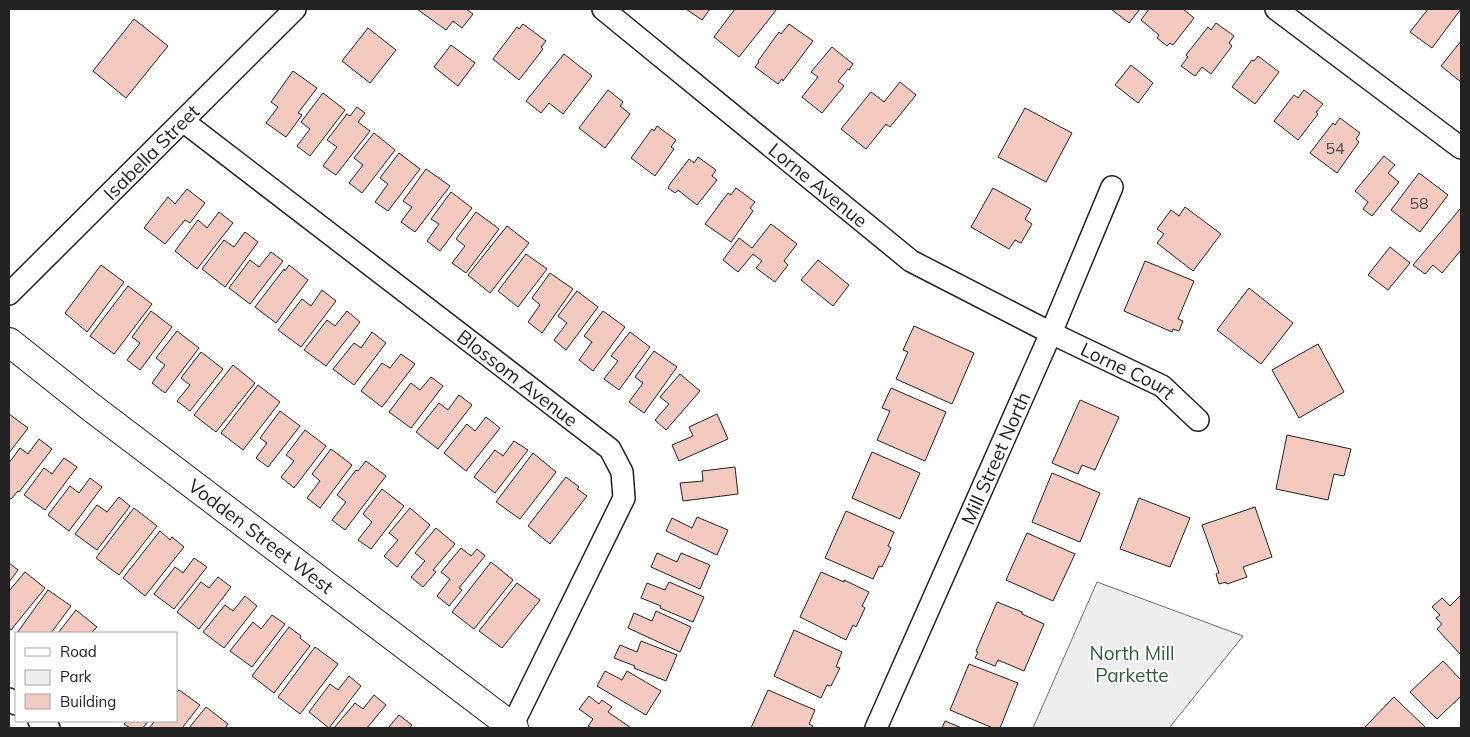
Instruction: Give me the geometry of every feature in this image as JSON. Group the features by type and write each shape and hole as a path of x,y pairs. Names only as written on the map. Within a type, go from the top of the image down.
{"street":[{"name":"Isabella Street","path":"9,294 295,9"},
{"name":"Lorne Avenue","path":"603,9 911,261 1051,333"},
{"path":"1276,9 1461,148"},
{"name":"Blossom Avenue","path":"183,121 610,449 622,472 624,498 513,727"},
{"name":"Mill Street North","path":"876,728 1051,333 1112,187"},
{"name":"Lorne Court","path":"1051,333 1162,386 1198,420"},
{"name":"Vodden Street West","path":"9,342 92,408 513,727"}],"green space":[{"name":"North Mill Parkette","path":"1097,582 1243,636 1169,728 1033,728"}],"building":[{"path":"417,9 466,9 473,14 462,28 453,21 446,30"},
{"path":"686,9 710,9 702,20"},
{"path":"735,9 777,9 739,57 714,37"},
{"path":"1111,9 1140,9 1129,23"},
{"path":"1149,9 1183,9 1194,18 1173,45 1170,43 1167,46 1157,38 1159,35 1141,20"},
{"path":"1428,9 1461,9 1432,48 1410,32"},
{"path":"134,19 168,46 126,98 93,71"},
{"path":"1216,23 1234,36 1229,43 1232,46 1211,74 1202,67 1195,76 1181,66 1188,57 1186,55 1208,27 1211,30"},
{"path":"523,24 546,41 541,47 543,49 519,80 493,59 517,27 519,29"},
{"path":"789,24 813,41 783,81 782,79 778,84 755,67 779,32 781,34"},
{"path":"368,28 396,50 370,83 342,61"},
{"path":"1461,41 1461,82 1441,66"},
{"path":"451,45 475,63 458,86 434,67"},
{"path":"832,47 853,64 838,81 844,86 822,113 802,97 818,77 811,72"},
{"path":"564,54 592,76 563,114 549,103 541,113 526,101"},
{"path":"1258,56 1279,72 1255,104 1232,87 1252,60 1254,61"},
{"path":"1131,65 1153,83 1138,103 1115,85"},
{"path":"293,71 317,88 298,113 302,115 286,137 266,123 278,107 271,102"},
{"path":"900,82 916,95 890,127 886,124 866,149 841,129 871,92 884,102"},
{"path":"608,90 623,102 620,106 630,114 605,148 579,128"},
{"path":"1304,90 1323,104 1316,112 1318,114 1298,140 1274,121 1294,95 1298,98"},
{"path":"323,93 345,110 310,156 297,146 310,129 301,122"},
{"path":"357,107 365,113 358,122 370,131 336,175 323,166 337,147 327,140 347,114 350,116"},
{"path":"1025,108 1072,133 1046,182 998,157"},
{"path":"1340,118 1360,133 1356,139 1359,142 1337,173 1310,153 1333,123 1335,125"},
{"path":"657,126 676,140 671,147 674,149 655,176 631,158 652,129 654,131"},
{"path":"374,133 395,150 362,193 349,183 363,165 354,158"},
{"path":"399,153 420,169 388,211 375,202 388,184 380,178"},
{"path":"1384,156 1395,165 1388,173 1399,182 1372,216 1363,209 1368,202 1355,191"},
{"path":"698,157 716,170 712,176 717,180 697,205 678,190 675,193 668,188 689,159 694,163"},
{"path":"426,169 450,186 415,232 401,222 412,207 403,201"},
{"path":"1419,173 1448,195 1420,232 1391,210"},
{"path":"736,188 755,202 750,208 753,211 731,242 705,224 728,193 731,195"},
{"path":"993,188 1031,209 1025,219 1032,224 1021,243 1015,240 1009,249 971,227"},
{"path":"187,189 205,203 190,223 185,220 165,244 144,228 168,197 175,204"},
{"path":"451,192 472,208 440,251 427,241 439,224 431,219"},
{"path":"1185,207 1221,234 1193,271 1157,243 1164,234 1157,229 1171,210 1179,216"},
{"path":"1460,209 1461,250 1442,273 1433,265 1425,274 1413,265"},
{"path":"219,212 233,223 197,269 175,251 198,220 207,228"},
{"path":"476,212 499,229 466,273 452,263 465,246 456,239"},
{"path":"771,224 797,244 784,261 788,265 775,282 756,268 762,261 753,254 738,272 723,260 739,238 752,248"},
{"path":"507,226 529,243 490,293 468,275"},
{"path":"245,232 258,242 225,287 202,269 224,240 234,247"},
{"path":"1390,247 1410,263 1388,290 1368,275"},
{"path":"271,252 283,261 250,304 229,288 250,260 259,267"},
{"path":"526,254 547,269 518,307 498,291"},
{"path":"818,260 849,285 833,306 801,280"},
{"path":"1145,261 1194,281 1178,319 1183,321 1179,331 1173,329 1172,332 1124,311"},
{"path":"101,265 124,282 87,332 65,313"},
{"path":"289,265 308,280 276,323 255,307"},
{"path":"550,273 573,289 542,333 528,322 540,305 532,298"},
{"path":"128,286 152,304 114,354 90,336"},
{"path":"1249,288 1293,323 1261,364 1217,330"},
{"path":"322,290 336,301 301,347 278,330 302,299 311,306"},
{"path":"577,291 598,307 566,350 554,340 567,323 558,316"},
{"path":"151,311 172,327 140,370 127,360 140,343 132,337"},
{"path":"347,311 360,322 326,366 304,350 327,320 335,326"},
{"path":"603,311 625,327 593,371 579,360 592,342 584,336"},
{"path":"914,326 974,353 952,404 896,379 908,352 903,350"},
{"path":"177,331 199,348 165,393 152,383 165,365 156,358"},
{"path":"372,332 386,343 354,385 333,369 354,343 361,348"},
{"path":"630,332 650,347 619,390 604,379 618,361 611,356"},
{"path":"1318,344 1344,392 1299,418 1272,370"},
{"path":"654,351 677,367 644,413 629,402 643,383 635,377"},
{"path":"201,352 223,369 190,411 177,401 190,385 181,378"},
{"path":"401,354 415,364 382,407 361,391 382,363 390,368"},
{"path":"233,365 255,383 216,432 194,415"},
{"path":"680,374 700,391 666,430 655,420 669,404 660,397"},
{"path":"431,377 443,386 411,428 389,412 411,383 420,390"},
{"path":"258,385 280,402 243,450 221,433"},
{"path":"891,388 946,412 925,461 877,440 890,411 882,408"},
{"path":"459,395 472,405 438,449 416,432 439,403 448,410"},
{"path":"1080,400 1119,417 1095,470 1082,465 1078,474 1052,463"},
{"path":"280,411 300,426 268,467 256,458 267,443 260,438"},
{"path":"9,414 28,428 9,453"},
{"path":"717,414 728,439 679,461 672,445 693,436 689,427"},
{"path":"486,417 500,428 466,471 444,453 467,424 475,431"},
{"path":"305,430 326,446 294,488 281,477 294,461 286,455"},
{"path":"1287,435 1351,449 1344,476 1334,474 1328,500 1276,489"},
{"path":"39,439 52,449 19,492 11,499 9,498 9,463 20,448 28,454"},
{"path":"514,441 528,450 495,493 474,477 495,450 503,456"},
{"path":"331,449 352,465 320,508 307,498 320,481 312,474"},
{"path":"872,452 920,473 900,519 852,498"},
{"path":"533,453 556,472 520,519 496,502"},
{"path":"64,458 77,467 45,510 24,495 44,468 52,474"},
{"path":"366,461 386,476 345,530 332,520 346,502 337,495 356,470 358,471"},
{"path":"735,467 738,494 683,501 680,483 703,481 702,471"},
{"path":"1052,473 1100,493 1080,542 1032,522"},
{"path":"566,477 579,487 577,489 587,496 550,544 528,526"},
{"path":"90,478 102,487 69,531 48,515 70,486 79,493"},
{"path":"382,489 404,506 371,549 358,540 372,522 363,514"},
{"path":"119,497 130,506 97,550 75,534 97,505 107,512"},
{"path":"1139,498 1190,518 1170,567 1120,549"},
{"path":"1255,507 1272,557 1243,567 1247,577 1227,584 1226,582 1219,584 1216,574 1219,573 1202,525"},
{"path":"134,508 157,526 119,575 96,558"},
{"path":"410,508 430,525 397,567 384,556 398,540 389,533"},
{"path":"846,511 894,532 888,546 891,548 882,567 879,566 873,579 825,558"},
{"path":"697,517 728,530 717,555 666,531 672,518 692,528"},
{"path":"436,528 455,544 433,570 436,572 423,587 411,577 425,561 415,553"},
{"path":"160,531 170,540 172,537 184,547 145,596 123,578"},
{"path":"1027,533 1075,554 1053,601 1006,580"},
{"path":"461,548 471,556 477,549 485,556 459,588 462,590 449,606 437,596 450,579 441,572"},
{"path":"657,553 677,562 681,553 710,565 700,589 651,567"},
{"path":"194,558 207,567 174,609 154,594 175,567 183,573"},
{"path":"491,562 513,580 474,629 452,612"},
{"path":"9,563 18,570 9,582"},
{"path":"25,572 45,588 11,630 9,628 9,591"},
{"path":"821,572 869,592 862,606 865,608 856,627 853,625 846,640 800,617"},
{"path":"218,577 231,587 199,629 177,612 201,582 209,588"},
{"path":"669,582 704,597 693,622 641,598 647,583 665,590"},
{"path":"517,583 540,600 502,648 479,631"},
{"path":"48,590 71,606 52,632 18,632"},
{"path":"1461,595 1461,655 1437,629 1442,624 1436,618 1440,615 1432,607 1442,598 1450,606"},
{"path":"245,596 257,606 224,648 203,632 225,605 233,611"},
{"path":"997,602 1022,612 1022,614 1044,624 1024,671 998,660 995,666 975,658 978,652 976,651"},
{"path":"76,610 97,627 92,632 59,632"},
{"path":"656,611 691,627 680,652 628,628 634,613 652,621"},
{"path":"272,615 285,624 252,667 230,651 253,622 261,629"},
{"path":"289,627 310,646 274,693 252,676"},
{"path":"794,630 842,652 836,667 840,668 831,686 827,685 821,698 774,676"},
{"path":"641,641 677,655 666,681 614,658 620,645 637,652"},
{"path":"315,647 338,664 300,714 278,697"},
{"path":"1443,661 1461,680 1461,696 1437,719 1410,692"},
{"path":"969,664 1018,683 1000,728 993,728 950,710"},
{"path":"605,671 622,680 627,671 661,691 646,715 597,686"},
{"path":"349,676 361,686 329,728 309,712 330,684 338,690"},
{"path":"768,690 815,710 809,724 813,726 812,728 751,728"},
{"path":"178,691 200,705 182,728 149,728 154,722 178,722"},
{"path":"374,695 386,705 367,728 334,728 355,703 363,709"},
{"path":"589,696 599,704 602,700 612,707 608,712 631,728 592,728 588,726 593,719 579,709"},
{"path":"1394,697 1426,728 1364,728"},
{"path":"206,707 228,724 225,728 189,728"},
{"path":"399,715 412,725 409,728 388,728"},
{"path":"945,721 962,728 942,728"},
{"path":"126,722 147,722 143,728 130,728 124,724"}]}
